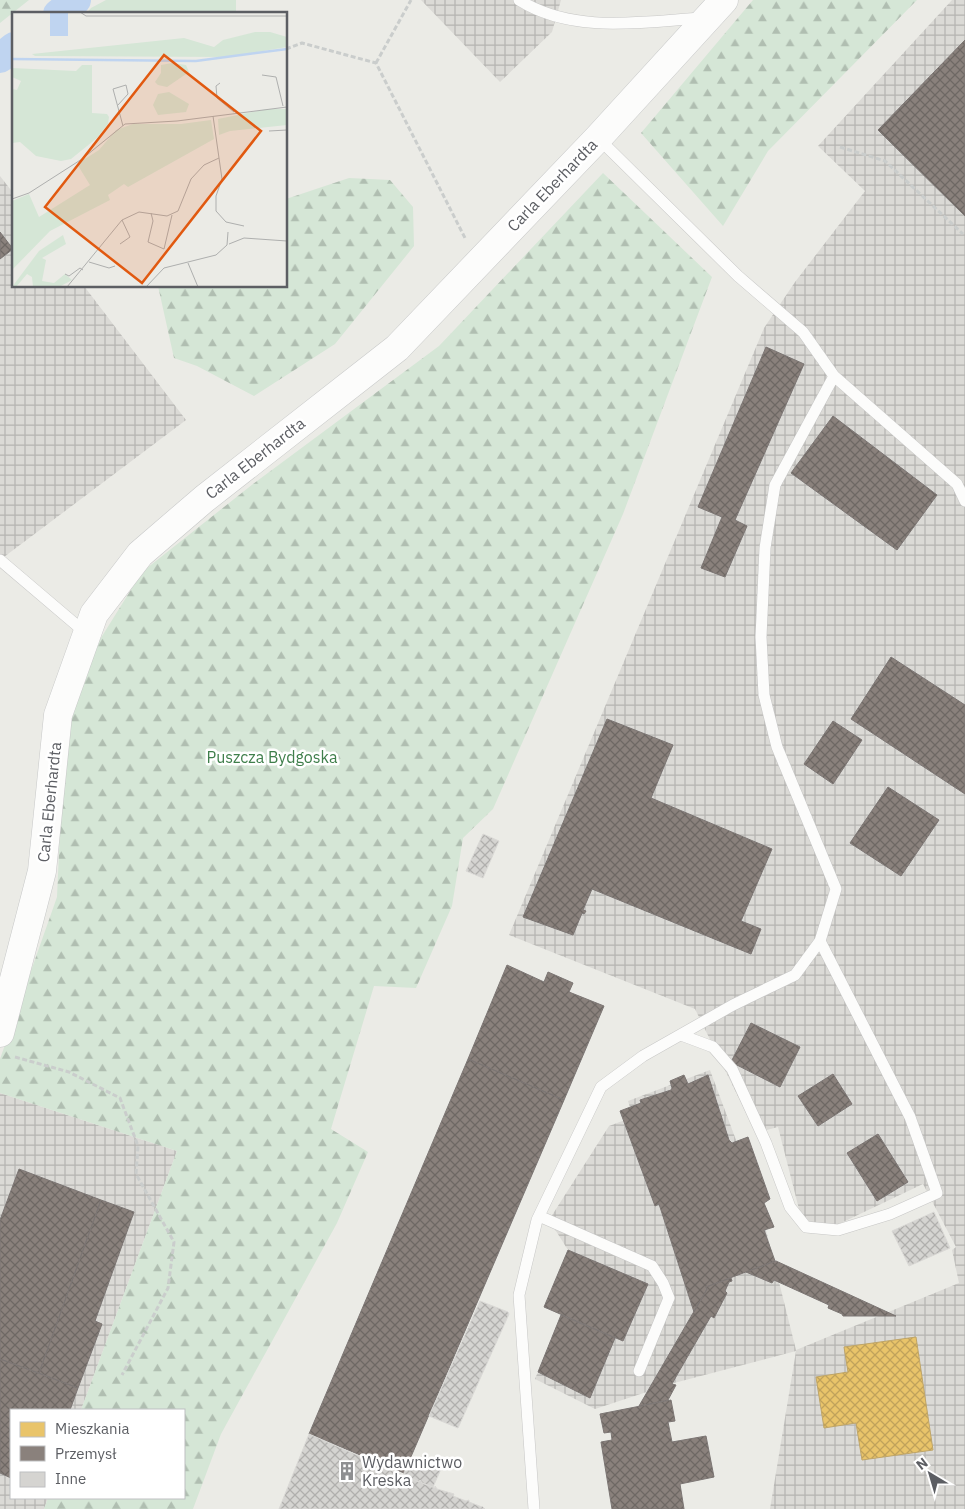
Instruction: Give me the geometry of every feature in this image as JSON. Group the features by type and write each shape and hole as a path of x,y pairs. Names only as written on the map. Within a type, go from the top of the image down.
{"street":[{"name":"Carla Eberhardta","path":"4,1044 42,871 58,716 94,614 140,554 204,499 397,348 598,138 716,9"}],"lane":[{"path":"519,0 535,10 574,21 613,24 716,9"},
{"path":"598,138 738,276 803,332 834,376 957,484 965,501"},
{"path":"534,1509 519,1295 539,1216 601,1087 643,1056 732,1005 795,975 820,941 836,889 777,747 764,694 761,637 765,548 775,486 834,376"},
{"path":"0,560 87,634"},
{"path":"681,1035 713,1047 732,1069 766,1143 790,1207 806,1228 838,1230 890,1214 937,1193 910,1117 820,941"},
{"path":"539,1216 652,1266 663,1282 669,1298 639,1371"}],"path":[{"path":"376,63 412,0"},
{"path":"288,48 302,43 376,63 477,263"},
{"path":"840,147 885,161 963,234"},
{"path":"4,1044 69,1072 120,1098 138,1146 136,1174 174,1242 168,1288 122,1375"}],"shaded area":[{"path":"421,0 561,0 552,32 500,82"},
{"path":"952,0 965,0 965,1509 770,1509 796,1351 674,1383 595,1409 535,1379 561,1315 544,1307 568,1250 549,1220 609,1126 633,1117 628,1101 710,1070 759,1202 796,1350 959,1283 952,1250 956,1247 923,1184 822,1232 800,1213 778,1127 756,1133 695,1009 509,935 764,328 795,282 865,191 818,146"},
{"path":"0,176 12,191 12,288 86,288 186,420 0,560"},
{"path":"0,1093 177,1151 81,1409 10,1409 10,1499 48,1499 44,1509 0,1509"}],"green space":[{"path":"0,0 29,0 12,12 0,23"},
{"path":"106,0 236,0 236,12 88,12 91,8"},
{"path":"753,0 917,0 768,151 723,226 641,133"},
{"name":"Puszcza Bydgoska","path":"603,173 712,277 623,514 493,809 463,838 452,906 416,988 374,986 331,1129 368,1152 337,1223 221,1434 193,1509 44,1509 48,1499 185,1499 185,1409 81,1409 177,1151 0,1093 0,1059 57,897 66,694 142,572 253,484 439,346"},
{"path":"349,178 390,180 413,207 414,246 335,344 254,396 197,366 174,358 158,288 288,288 288,198"}],"building: Mieszkania":[{"path":"916,1337 933,1450 862,1460 856,1423 824,1428 816,1377 848,1372 844,1347"}],"building: Przemysł":[{"path":"965,40 965,216 878,130"},
{"path":"0,232 12,250 0,259"},
{"path":"766,347 804,364 735,520 747,526 725,577 701,568 722,517 698,507"},
{"path":"833,416 937,495 897,550 791,473"},
{"path":"891,657 965,705 965,794 851,719"},
{"path":"607,719 673,745 651,798 772,849 741,921 761,929 751,954 592,889 583,910 586,911 584,914 582,913 573,935 523,917"},
{"path":"833,721 862,740 833,784 804,764"},
{"path":"888,787 939,820 901,876 850,843"},
{"path":"507,965 544,982 548,972 573,983 569,992 604,1006 564,1100 468,1059"},
{"path":"751,1023 800,1047 780,1087 731,1062"},
{"path":"468,1059 564,1100 404,1473 309,1434"},
{"path":"833,1074 852,1104 818,1126 798,1096"},
{"path":"684,1075 688,1084 708,1075 729,1140 732,1143 748,1137 770,1199 764,1203 774,1227 764,1230 775,1261 706,1287 707,1289 694,1312 659,1204 655,1206 620,1111 641,1103 640,1100 671,1090 670,1081"},
{"path":"878,1134 908,1182 877,1201 847,1153"},
{"path":"19,1169 101,1200 39,1373 0,1359 0,1220"},
{"path":"101,1200 134,1212 95,1321 102,1324 78,1388 39,1373"},
{"path":"568,1250 648,1284 623,1341 544,1307"},
{"path":"776,1261 896,1316 843,1316 828,1308 829,1305 774,1280 772,1283 746,1272"},
{"path":"731,1278 732,1281 729,1282 725,1291 727,1293 714,1318 711,1316 672,1384 676,1385 668,1400 639,1406 707,1289 706,1287"},
{"path":"561,1315 615,1338 590,1398 538,1372"},
{"path":"0,1359 78,1388 70,1409 10,1409 10,1478 0,1473"},
{"path":"671,1400 675,1421 668,1422 672,1442 706,1436 714,1477 680,1484 684,1509 612,1509 601,1442 612,1440 611,1432 604,1433 600,1414"}],"building: Inne":[{"path":"483,834 499,841 483,878 466,871"},
{"path":"934,1212 950,1248 909,1266 892,1231"},
{"path":"480,1301 509,1314 458,1428 429,1416"},
{"name":"Wydawnictwo Kreska","path":"309,1434 419,1482 420,1480 422,1483 454,1494 453,1496 466,1501 469,1500 469,1502 482,1506 485,1509 279,1509"},
{"path":"412,1457 441,1469 433,1487 422,1483 420,1480 419,1482 406,1476 404,1473"}],"waterway":[{"path":"61,12 76,0"},
{"path":"0,58 12,49"}],"place":[{"name":"Wydawnictwo Kreska","path":"347,1471"}]}
